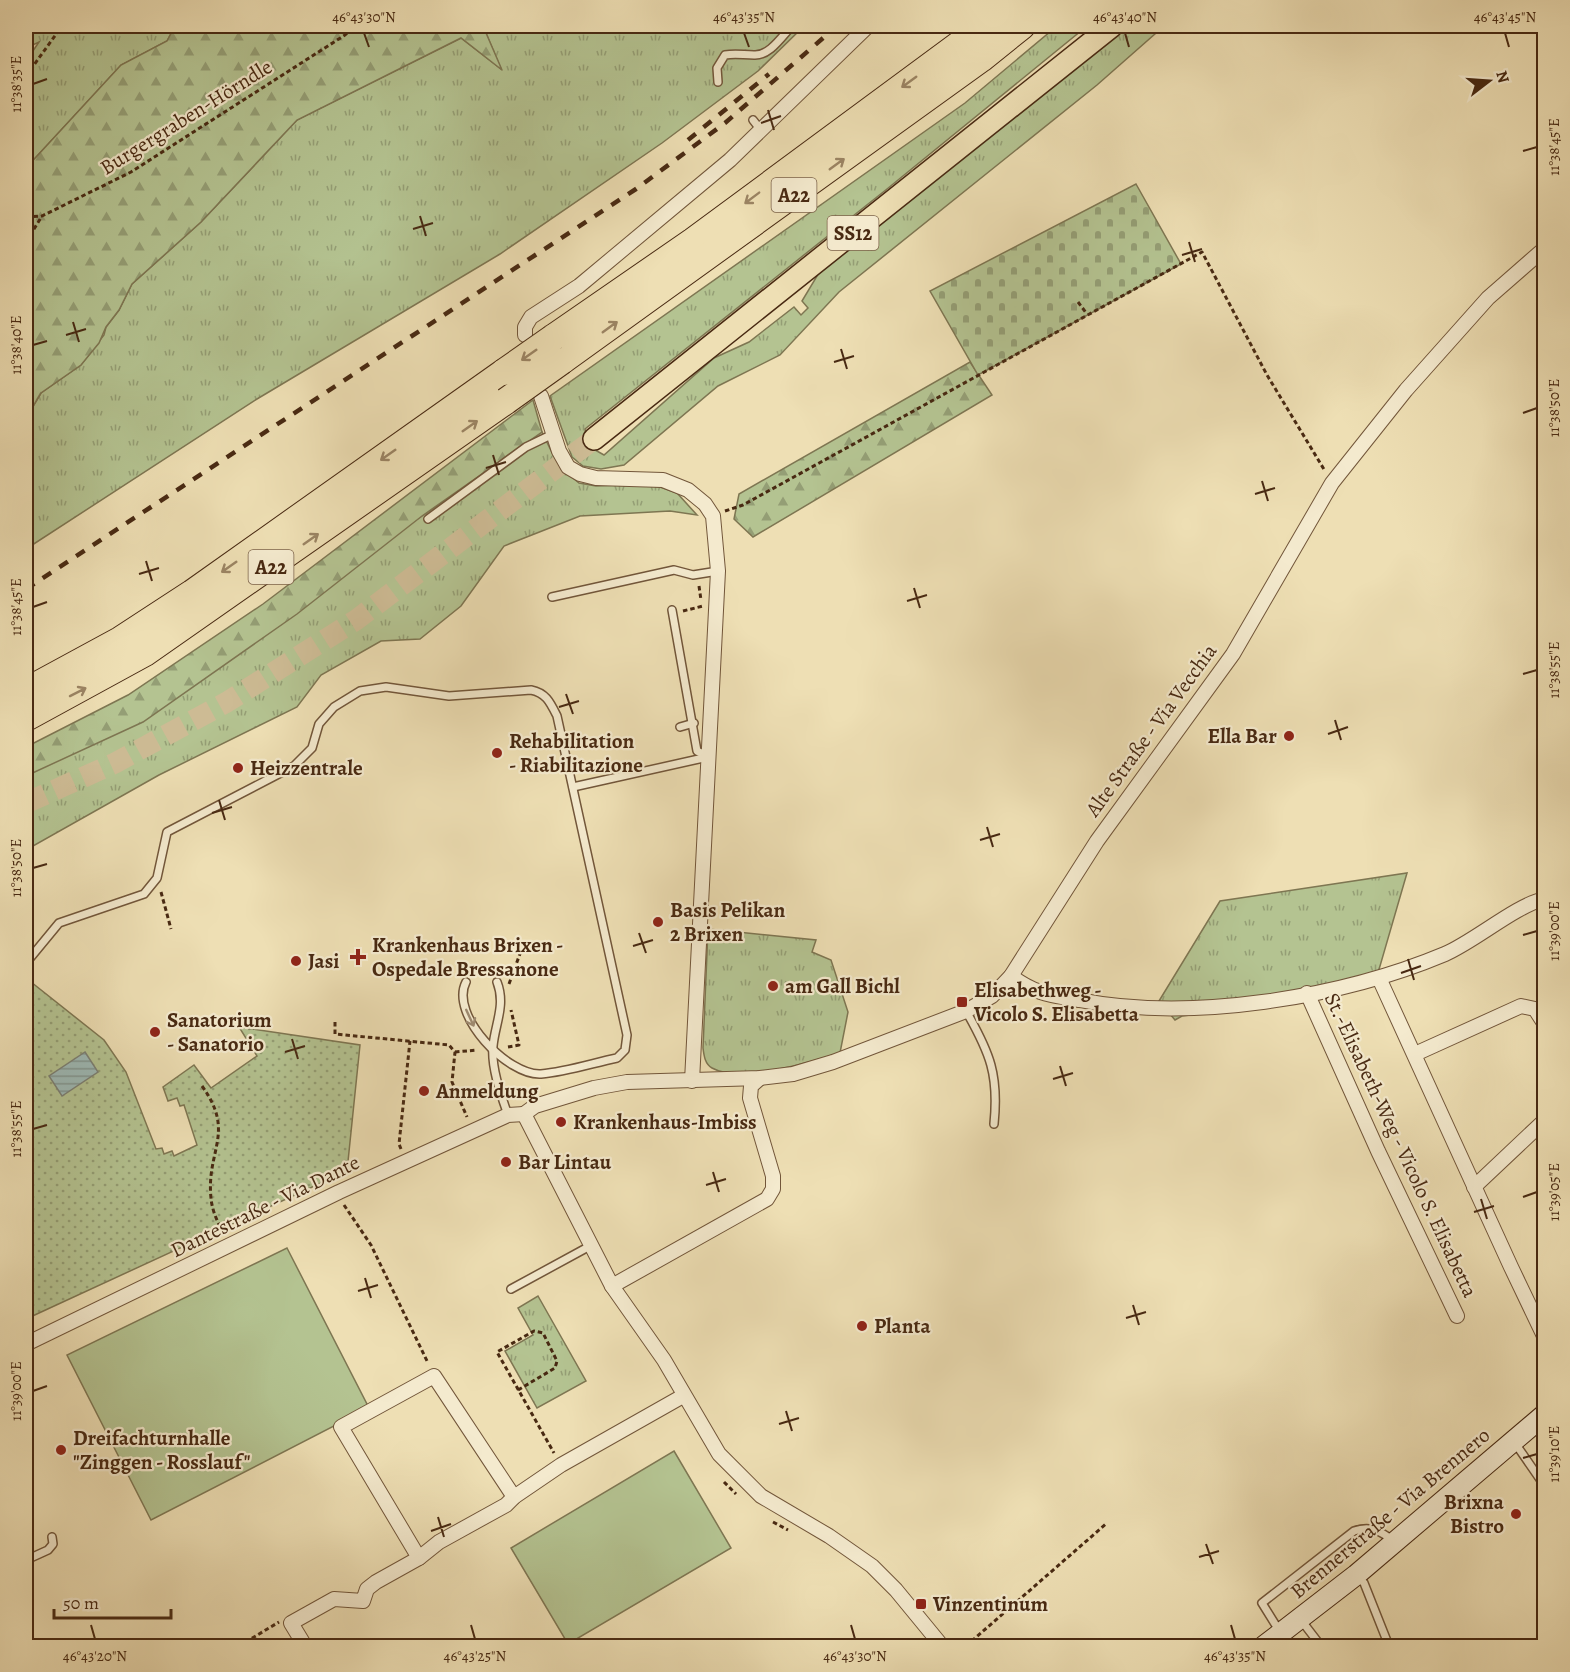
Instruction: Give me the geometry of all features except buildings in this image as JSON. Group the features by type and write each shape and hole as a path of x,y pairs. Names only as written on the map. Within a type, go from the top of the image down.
{"highway":[{"path":"957,48 976,26"},
{"name":"A22","path":"26,718 145,653 506,401 558,349 693,241 984,26"},
{"name":"A22","path":"26,692 120,640 192,594 504,372 558,349 981,59 1022,26"}],"main road":[{"name":"SS12","path":"594,440 1112,26"},
{"name":"Brennerstraße - Via Brennero","path":"1264,1647 1356,1575 1545,1415"}],"street":[{"path":"525,335 525,327 531,317 579,286 730,160 757,124 868,26"},
{"name":"Alte Straße - Via Vecchia","path":"524,1114 535,1106 594,1088 627,1082 760,1078 793,1074 833,1062 966,1011 992,996 1011,976 1097,841 1233,654 1332,483 1406,390 1488,298 1545,249"},
{"path":"541,396 553,434 568,467 580,474 596,478 663,480 688,490 705,504 713,516 718,571 692,1081"},
{"name":"St.-Elisabeth-Weg - Vicolo S. Elisabetta","path":"1011,976 1033,991 1114,1007 1197,1008 1307,993 1379,978 1447,953 1545,899"},
{"path":"1379,978 1545,1336"},
{"name":"St.-Elisabeth-Weg - Vicolo S. Elisabetta","path":"1307,993 1378,1151 1457,1316"},
{"path":"1415,1054 1521,1006 1535,1010 1545,1023"},
{"path":"612,1286 767,1199 773,1189 773,1176 750,1098 751,1086 760,1078"},
{"path":"524,1114 612,1286 663,1360 719,1454 761,1496 829,1536 872,1566 896,1590 942,1647"},
{"name":"Dantestraße - Via Dante","path":"26,1344 339,1192 473,1130 508,1115 524,1114"},
{"path":"1474,1187 1545,1121"},
{"path":"419,1558 341,1427 434,1376 513,1497"},
{"path":"305,1647 291,1623 334,1599 363,1601 368,1590 376,1582 419,1558 439,1542 506,1505 513,1497 561,1465 683,1396"}],"lane":[{"path":"718,82 717,68 725,55 739,52 754,56 765,54 792,26"},
{"path":"428,519 526,447 553,434"},
{"path":"552,597 674,570 693,575 718,571"},
{"path":"672,610 694,723 697,751 709,757"},
{"path":"26,963 58,923 144,894 157,878 167,832 294,766 312,748 319,724 334,706 360,692 386,687 449,696 531,690 540,692 549,700 557,716 627,1035 625,1050 617,1058 539,1074 510,1066 469,1022 463,1001 463,989 466,982"},
{"path":"680,727 694,723"},
{"path":"573,787 709,757"},
{"path":"610,779 612,787"},
{"path":"497,982 502,1003 493,1048 498,1083 508,1115"},
{"path":"966,1011 983,1040 995,1072 997,1100 994,1124"},
{"path":"511,1288 591,1246"},
{"path":"1513,1441 1545,1485"},
{"path":"1281,1634 1262,1603 1354,1531 1366,1527 1378,1530 1394,1541"},
{"path":"26,1560 48,1550 53,1544 52,1537"},
{"path":"1356,1575 1364,1583 1389,1647"},
{"path":"1301,1620 1321,1647"}],"path":[{"path":"26,76 62,26"},
{"name":"Burgergraben-Hörndle","path":"26,217 42,216 131,172 345,35 355,26"},
{"path":"26,242 42,216"},
{"path":"713,516 743,505 1202,252 1267,375 1332,483"},
{"path":"1078,303 1087,314"},
{"path":"684,611 703,606 700,593"},
{"path":"157,878 171,929"},
{"path":"335,1022 335,1034 449,1045 455,1052 452,1082 473,1130"},
{"path":"406,1161 399,1144 410,1041"},
{"path":"202,1086 213,1101 220,1126 213,1162 211,1198 216,1218 230,1246"},
{"path":"339,1192 346,1210 371,1245 434,1376"},
{"path":"518,1390 555,1368 557,1361 543,1333 534,1331 497,1352 518,1390 561,1465"},
{"path":"966,1647 1107,1523"},
{"path":"239,1647 283,1620 291,1623"},
{"path":"1528,1647 1545,1638"}],"green space":[{"path":"26,26 175,26 167,41 121,65 26,168 26,61 39,42 26,48"},
{"path":"175,26 483,26 502,70 461,38 297,120 201,222 132,284 99,343 81,365 41,393 26,418 26,168 121,65 167,41"},
{"path":"483,26 804,26 758,71 662,143 500,254 257,399 26,549 26,418 41,393 81,365 104,335 106,327 119,310 132,284 201,222 297,120 461,38 501,69"},
{"path":"1057,26 1087,26 887,189 585,429 588,446 604,455 714,358 749,342 794,307 801,315 808,308 802,301 820,271 1128,26 1164,26 1097,85 839,292 780,355 718,386 624,465 601,469 583,466 572,457 550,396 965,103"},
{"path":"1136,184 1181,264 978,375 930,291"},
{"path":"970,362 992,395 753,537 734,519 739,494"},
{"path":"533,400 542,432 422,516 297,614 143,722 26,776 26,747 128,695 263,604"},
{"path":"542,432 558,465 579,483 596,486 638,484 660,487 677,493 697,515 670,511 580,516 504,546 461,606 420,639 381,641 321,675 297,707 159,775 26,850 26,776 422,516"},
{"path":"1407,873 1378,973 1281,1004 1182,1016 1175,1020 1159,1001 1220,901"},
{"name":"am Gall Bichl","path":"708,929 816,940 812,952 831,960 848,1012 840,1053 794,1066 757,1073 740,1074 712,1068 705,1060 703,1048"},
{"path":"26,978 104,1040 126,1072 156,1149 162,1148 164,1154 172,1151 174,1156 197,1145 184,1105 180,1106 177,1098 168,1101 163,1087 194,1065 211,1088 257,1056 239,1027 360,1045 347,1171 26,1319"},
{"path":"287,1248 369,1408 151,1520 67,1355"},
{"path":"538,1296 586,1381 537,1408 505,1351 533,1335 518,1308"},
{"path":"674,1451 731,1548 568,1644 511,1548"}],"water":[{"path":"85,1052 98,1072 62,1096 49,1076"}],"tunnel":[{"path":"26,803 115,763 227,702 356,620 594,439"}],"railway":[{"path":"26,589 636,189 725,123 837,26"},
{"path":"688,140 769,74"}],"place":[{"name":"Ella Bar","path":"1289,736"},
{"name":"Rehabilitation - Riabilitazione","path":"497,753"},
{"name":"Heizzentrale","path":"238,768"},
{"name":"Basis Pelikan 2 Brixen","path":"658,922"},
{"name":"Krankenhaus Brixen - Ospedale Bressanone","path":"358,957"},
{"name":"Jasi","path":"296,961"},
{"name":"am Gall Bichl","path":"773,986"},
{"name":"Elisabethweg - Vicolo S. Elisabetta","path":"962,1002"},
{"name":"Sanatorium - Sanatorio","path":"155,1032"},
{"name":"Anmeldung","path":"424,1091"},
{"name":"Krankenhaus-Imbiss","path":"561,1122"},
{"name":"Bar Lintau","path":"506,1162"},
{"name":"Planta","path":"862,1326"},
{"name":"Dreifachturnhalle \"Zinggen - Rosslauf\"","path":"61,1450"},
{"name":"Brixna Bistro","path":"1516,1514"},
{"name":"Vinzentinum","path":"921,1604"}]}
